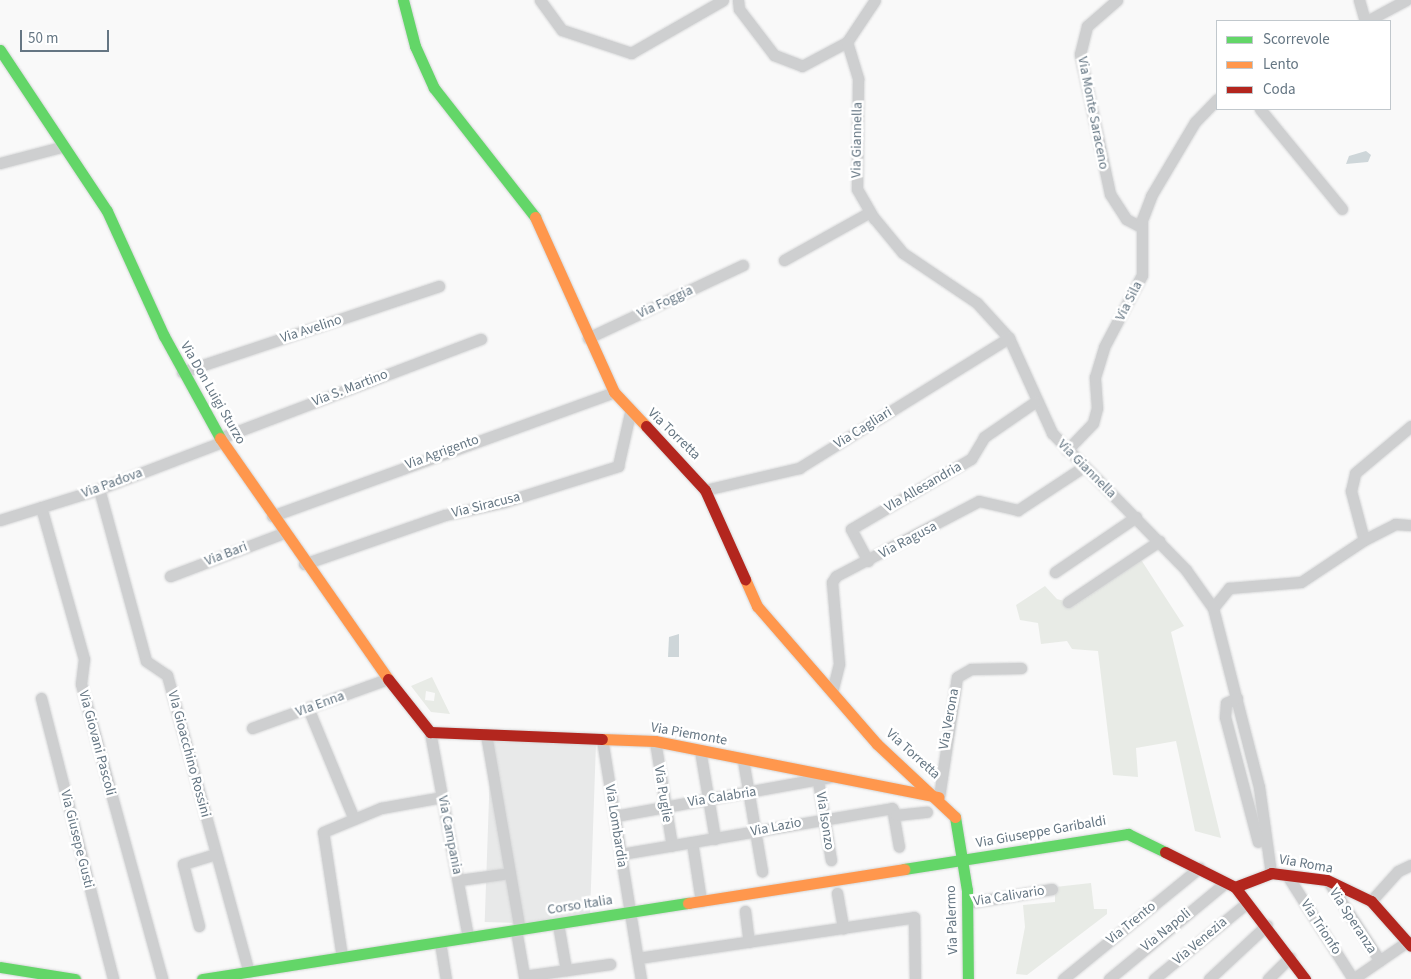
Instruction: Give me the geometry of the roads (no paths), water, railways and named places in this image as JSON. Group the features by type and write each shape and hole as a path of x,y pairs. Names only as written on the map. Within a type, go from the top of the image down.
{"street":[{"name":"Via Torretta","path":"403,0 422,67 446,106 545,232 588,338 614,392 630,413 680,458 705,490 757,606 877,744 939,797 955,816 963,860"},
{"path":"540,0 562,30 630,53 723,0"},
{"path":"738,0 739,9 774,55 802,66 847,42 875,0"},
{"name":"Via Monte Saraceno","path":"1117,0 1087,26 1080,54 1110,194 1126,219 1141,227"},
{"path":"1359,0 1366,20"},
{"path":"1368,20 1406,0"},
{"name":"Via Giannella","path":"847,42 858,79 857,189 870,212 903,253 977,303 1009,338 1035,402 1067,450 1082,468 1136,517 1159,541 1214,608 1259,787 1270,873"},
{"name":"Via Don Luigi Sturzo","path":"0,50 61,147 107,211 182,372 221,440 304,564 387,679 430,732"},
{"name":"Via Sila","path":"1067,450 1093,423 1097,408 1095,376 1104,347 1142,274 1141,227 1151,196 1195,122 1216,100"},
{"path":"1261,110 1342,209"},
{"path":"0,163 61,147"},
{"path":"784,260 870,212"},
{"name":"Via Foggia","path":"588,338 743,265"},
{"name":"Via Avelino","path":"182,372 439,286"},
{"name":"Via Cagliari","path":"705,490 799,468 1009,338"},
{"name":"Via S. Martino","path":"221,440 482,339"},
{"name":"Via Agrigento","path":"272,516 614,392"},
{"name":"VIa Allesandria","path":"868,561 851,529 971,459 984,437 1035,402"},
{"name":"Via Siracusa","path":"304,564 445,515 504,502 618,466 630,413"},
{"path":"1364,540 1351,491 1355,473 1411,426"},
{"name":"Via Padova","path":"0,520 99,490 221,440"},
{"name":"Via Ragusa","path":"832,692 840,664 832,582 980,501 1018,510 1082,468"},
{"name":"VIa Gioacchino Rossini","path":"99,490 146,661 167,675 248,972"},
{"name":"Via Giovani Pascoli","path":"41,507 84,660 81,684 162,979"},
{"path":"1055,572 1136,517"},
{"path":"1214,608 1230,588 1301,582 1364,540 1395,524 1411,525"},
{"name":"Via Bari","path":"170,576 283,533"},
{"path":"1068,602 1159,541"},
{"name":"Via Verona","path":"939,797 957,677 971,669 1021,668"},
{"name":"VIa Enna","path":"252,728 387,679"},
{"name":"Via Giusepe Gusti","path":"41,698 113,979"},
{"path":"1237,698 1226,703 1225,717 1258,842"},
{"path":"308,708 354,819"},
{"name":"Via Piemonte","path":"430,732 655,741 824,779 939,797"},
{"name":"Via Campania","path":"430,732 459,880 468,938"},
{"path":"486,734 510,873 524,976 610,964"},
{"name":"Via Lombardia","path":"602,739 642,979"},
{"name":"Via Puglie","path":"655,741 672,846"},
{"path":"700,750 715,839"},
{"path":"743,760 762,871"},
{"name":"Via Calabria","path":"615,816 824,779"},
{"name":"Via Isonzo","path":"824,779 824,819 831,860"},
{"path":"342,957 321,836 329,826 382,808 442,797"},
{"name":"Via Lazio","path":"621,854 892,808 893,813 927,812"},
{"path":"893,813 899,846"},
{"name":"Via Giuseppe Garibaldi","path":"963,860 1128,834 1230,885 1267,925 1305,979"},
{"path":"692,842 701,901"},
{"path":"200,926 183,864 216,854"},
{"name":"Corso Italia","path":"202,979 232,976 342,957 963,860"},
{"name":"Via Palermo","path":"963,860 967,902 968,979"},
{"path":"1371,901 1398,871 1411,865"},
{"name":"Via Trento","path":"1063,979 1199,868"},
{"path":"459,880 510,873"},
{"name":"Via Roma","path":"1230,885 1270,873 1327,880 1371,901 1410,943"},
{"name":"Via Trionfo","path":"1288,875 1353,979"},
{"name":"Via Speranza","path":"1327,880 1380,961"},
{"name":"Via Napoli","path":"1109,978 1230,885"},
{"name":"Via Calivario","path":"967,902 1052,890"},
{"path":"837,893 842,928"},
{"name":"Via Venezia","path":"1154,979 1247,902"},
{"path":"744,911 749,942"},
{"path":"638,958 914,917 916,979"},
{"path":"558,924 566,970"},
{"path":"1209,979 1267,925"},
{"path":"440,942 446,979"},
{"path":"1353,979 1410,943"},
{"path":"1268,979 1290,958"},
{"path":"0,967 50,977 75,979"}]}
